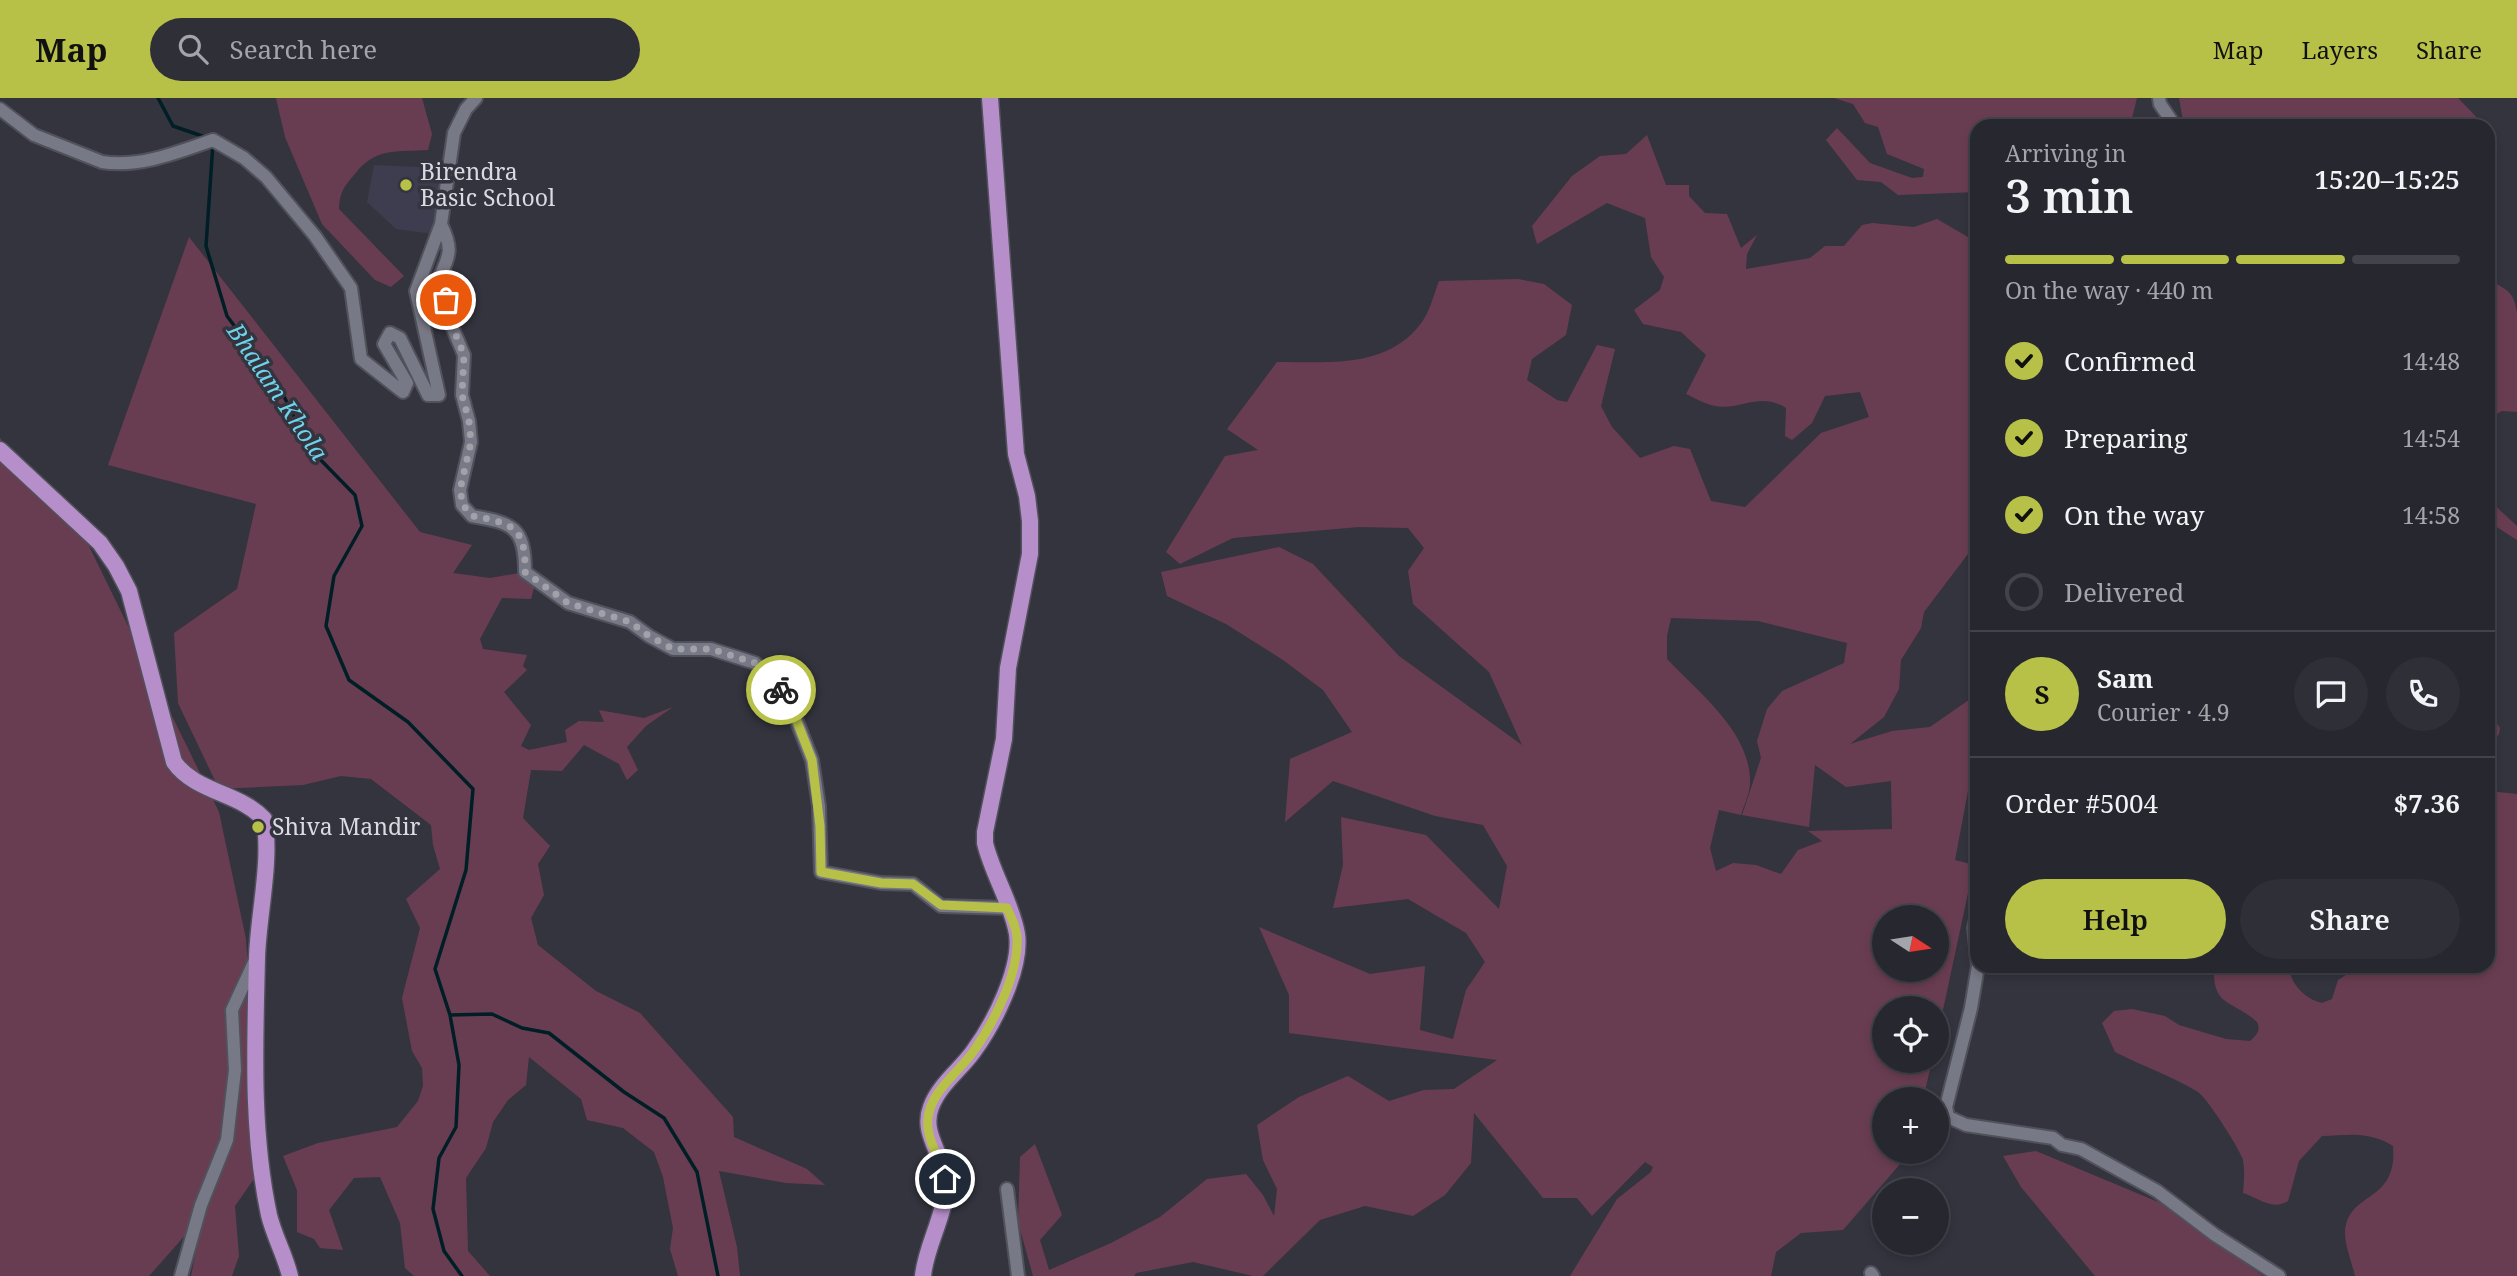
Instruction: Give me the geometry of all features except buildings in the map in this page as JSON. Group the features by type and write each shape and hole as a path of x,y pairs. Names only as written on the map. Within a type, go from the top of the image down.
{"main road":[{"path":"923,1276 927,1250 945,1192 942,1165 927,1128 928,1117 936,1096 973,1052 991,1021 1011,977 1017,939 988,853 985,832 1004,739 1008,668 1030,554 1027,496 1016,454 990,98"},
{"path":"0,450 100,543 116,566 130,591 174,762 181,773 190,780 250,807 264,819 267,841 257,954 255,1084 258,1146 270,1219 290,1276"}],"street":[{"path":"0,109 34,135 102,162 166,157 213,140 244,158 266,177 315,236 351,288 361,359 403,392 407,383 384,344 390,333 400,338 428,395 439,395 416,292 441,224 454,134 466,108 476,98"},
{"path":"2159,98 2170,119"},
{"path":"441,224 451,253 439,279 464,355 462,395 471,442 460,490 463,505 472,516 502,521 519,534 525,550 525,572 568,603 630,622 673,649 711,649 755,663 787,696 812,760 820,819 821,872 881,883 913,884 941,905 1007,908"},
{"path":"181,1276 201,1206 227,1140 235,1070 232,1010 257,954"},
{"path":"1977,973 1971,1008 1946,1107 1948,1117 1966,1125 2053,1138 2062,1145 2081,1149 2157,1191 2215,1235 2279,1276"},
{"path":"1007,1189 1018,1276"}],"shaded area":[{"path":"276,98 422,98 432,134 428,150 396,151 378,155 362,166 347,183 340,198 339,209 404,276 391,287 375,280 322,224 285,137"},
{"path":"1834,98 2137,98 2132,119 1970,119 1970,192 1898,195 1881,182 1857,180 1826,140 1837,128 1870,163 1912,178 1923,177 1924,169 1887,154 1878,127 1865,123 1853,104"},
{"path":"2179,98 2458,98 2478,119 2183,119"},
{"path":"1647,135 1666,185 1689,185 1689,196 1705,213 1727,214 1741,248 1757,235 1747,254 1746,269 1810,258 1825,246 1844,246 1862,225 1872,223 1914,227 1937,219 1970,238 1970,551 1924,612 1921,628 1901,660 1899,689 1884,717 1850,744 1892,731 1930,727 1970,699 1970,780 1955,860 1970,864 1970,884 1950,977 1950,905 1872,905 1872,982 1949,982 1946,996 1872,996 1872,1073 1929,1073 1926,1087 1872,1087 1872,1164 1900,1164 1888,1178 1872,1178 1872,1196 1843,1230 1801,1233 1776,1252 1771,1276 1570,1276 1617,1199 1651,1172 1653,1167 1645,1162 1592,1216 1577,1198 1543,1198 1474,1113 1471,1163 1445,1195 1413,1216 1365,1206 1320,1220 1263,1276 1193,1262 1136,1273 1134,1276 1033,1276 1018,1222 1020,1157 1035,1144 1062,1215 1040,1240 1049,1270 1111,1243 1160,1217 1207,1179 1246,1174 1263,1195 1274,1216 1277,1189 1263,1160 1257,1125 1299,1097 1348,1076 1389,1101 1424,1090 1454,1089 1497,1060 1289,1033 1289,995 1259,927 1370,974 1425,966 1420,1030 1453,1039 1466,990 1485,962 1466,933 1408,899 1333,908 1343,865 1341,817 1426,835 1499,909 1507,866 1483,825 1435,816 1333,781 1285,822 1290,759 1352,732 1323,690 1283,660 1226,624 1167,596 1161,572 1279,547 1313,564 1399,656 1522,745 1489,672 1413,604 1408,571 1424,548 1408,528 1359,527 1233,538 1180,564 1166,552 1225,456 1258,450 1227,429 1277,362 1336,362 1375,355 1408,337 1422,322 1439,281 1518,279 1544,284 1572,305 1566,335 1532,359 1527,380 1557,400 1567,402 1597,345 1615,349 1601,406 1612,427 1640,458 1674,446 1690,449 1711,501 1745,507 1821,433 1869,417 1860,392 1825,396 1812,423 1792,440 1785,436 1786,408 1776,403 1758,401 1724,407 1704,403 1686,394 1706,355 1681,332 1643,324 1634,310 1660,290 1664,277 1651,257 1645,218 1607,203 1537,244 1532,226 1572,176 1600,156 1626,154","holes":["1671,618 1758,621 1847,643 1844,663 1782,691 1767,709 1757,741 1761,758 1742,815 1809,827 1815,765 1846,787 1891,781 1892,829 1808,831 1822,841 1798,850 1781,874 1756,865 1733,863 1716,871 1710,848 1719,810 1741,815 1750,787 1748,764 1733,730 1708,700 1667,659 1667,636"]},
{"name":"Birendra Basic School","path":"374,165 444,168 434,234 396,229 367,202"},
{"path":"189,237 420,532 472,545 453,573 490,578 525,572 534,588 531,599 502,598 480,639 483,649 527,655 523,666 527,670 504,692 531,725 521,746 529,750 567,742 565,730 579,721 604,722 599,710 644,718 673,707 646,726 627,747 638,770 627,780 619,764 584,745 562,771 531,770 523,818 550,846 538,864 544,895 531,918 538,945 596,991 640,1013 733,1117 734,1137 807,1169 825,1185 786,1183 719,1171 737,1247 740,1276 678,1276 670,1249 673,1228 663,1177 654,1152 623,1128 587,1120 581,1099 529,1057 526,1085 508,1100 493,1122 486,1148 466,1178 468,1251 490,1276 414,1276 405,1268 400,1223 380,1177 354,1178 329,1210 343,1250 320,1248 314,1239 297,1232 297,1190 283,1156 318,1143 397,1127 418,1101 423,1086 422,1068 412,1051 402,998 420,928 406,899 440,869 431,825 371,779 341,776 303,785 219,789 178,703 174,633 237,589 256,504 108,465"},
{"path":"2495,283 2509,292 2517,313 2517,412 2502,411 2495,415"},
{"path":"0,438 88,544 219,812 246,939 261,1169 235,1206 239,1256 232,1276 191,1276 201,1226 188,1232 149,1276 0,1276"},
{"path":"2495,506 2517,526 2517,540 2495,526"},
{"path":"2495,721 2500,728 2495,739"},
{"path":"2495,789 2517,794 2517,1276 2355,1276 2345,1238 2348,1219 2388,1178 2393,1146 2367,1136 2322,1136 2299,1161 2288,1201 2276,1205 2243,1193 2244,1168 2241,1154 2202,1096 2178,1081 2115,1052 2102,1023 2114,1011 2132,1009 2165,1016 2179,1025 2226,1039 2250,1041 2258,1032 2257,1022 2220,996 2216,989 2214,973 2290,973 2300,990 2322,1003 2332,999 2338,980 2349,973 2495,973"},
{"path":"2036,1151 2163,1204 2263,1276 2095,1276 2021,1187 2003,1156"}],"waterway":[{"name":"Bhalam Khola","path":"158,98 173,126 208,138"},
{"name":"Bhalam Khola","path":"213,143 206,246 227,316 279,386 309,448 355,495 362,526 334,576 326,626 349,680 408,722 473,789 466,870 435,969 450,1015 492,1014 522,1028 549,1033 624,1092 664,1118 697,1172 718,1276"},
{"path":"450,1015 459,1065 456,1127 439,1158 433,1209 444,1251 462,1276"}],"way so far":[{"path":"446,300 464,355 462,395 471,442 460,490 463,505 472,516 502,521 519,534 525,550 525,572 568,603 630,622 673,649 711,649 755,663 781,690"}],"place":[{"name":"Birendra Basic School","path":"406,185"},
{"name":"Shiva Mandir","path":"258,827"}],"route":[{"path":"781,690 787,696 812,760 819,806 821,872 881,883 913,884 941,905 1007,908 1013,922 1017,950 1011,977 973,1052 931,1105 927,1128 945,1179"}]}
